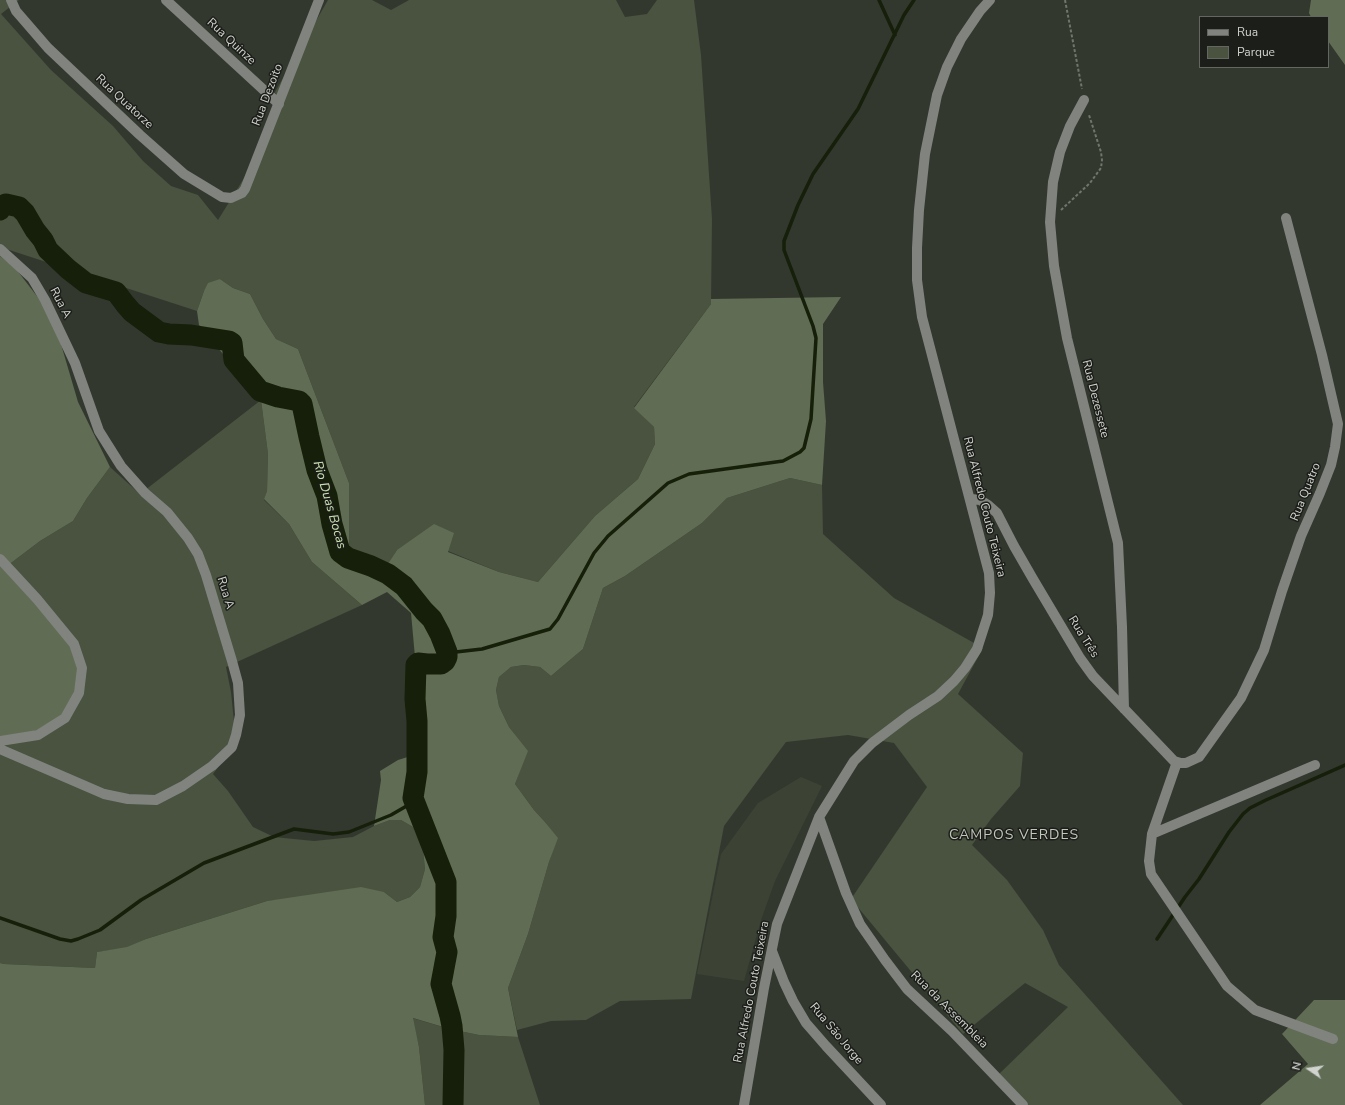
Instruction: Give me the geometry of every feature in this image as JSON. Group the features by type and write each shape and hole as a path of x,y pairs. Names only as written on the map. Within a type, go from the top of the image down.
{"street":[{"name":"Rua Quatorze","path":"11,0 16,11 48,48 140,135 184,174 222,197 231,198 237,196"},
{"name":"Rua Quinze","path":"166,0 279,104"},
{"name":"Rua Dezoito","path":"237,196 245,189 319,0"},
{"name":"Rua Alfredo Couto Teixeira","path":"744,1105 777,924 819,817 854,760 872,743 909,714 938,696 965,668 977,649 988,615 990,593 989,573 971,499 922,318 917,280 917,248 919,210 925,154 937,95 947,67 961,39 990,0"},
{"name":"Rua Dezessete","path":"1084,100 1070,126 1060,152 1053,182 1050,222 1054,266 1067,338 1118,544 1124,710"},
{"name":"Rua Quatro","path":"1177,762 1186,763 1198,757 1241,698 1264,650 1301,536 1328,472 1335,447 1338,424 1322,355 1286,218"},
{"name":"Rua A","path":"0,249 32,278 45,300 74,363 99,431 121,466 145,494 167,512 188,538 198,554 206,575 238,683 240,715 232,747 212,766 184,786 156,800 128,799 104,794 0,749"},
{"name":"Rua Três","path":"971,499 980,500 997,513 1014,546 1080,658 1093,676 1124,710 1174,761 1177,762"},
{"path":"0,559 37,599 74,644 82,668 79,693 65,718 38,735 0,741"},
{"path":"1177,762 1152,834 1149,861 1151,874 1227,986 1255,1010 1333,1039"},
{"path":"1152,834 1315,765"},
{"name":"Rua da Assembleia","path":"819,817 851,906 860,924 881,954 907,989 952,1031 1023,1105"},
{"name":"Rua São Jorge","path":"772,951 793,1001 806,1023 881,1105"}],"shaded area":[{"path":"1311,0 1345,0 1345,65 1329,42 1329,16 1310,16 1309,13"},
{"path":"0,256 16,269 53,317 78,402 110,467 87,498 73,521 40,541 7,566 73,645 80,668 74,703 58,718 37,730 0,740"},
{"path":"220,279 233,288 250,294 263,319 276,339 298,349 349,483 349,554 386,567 397,550 434,524 454,533 448,552 499,572 538,582 595,516 638,479 655,444 654,427 634,408 711,304 711,299 841,297 823,324 823,382 826,421 822,485 790,478 727,498 702,523 625,576 603,588 583,649 551,676 540,667 524,665 511,667 499,677 496,690 499,706 509,727 528,751 515,784 534,810 558,838 549,862 528,934 508,988 518,1037 479,1035 450,1029 413,1018 419,1047 425,1105 0,1105 0,963 95,968 97,952 127,947 146,939 267,901 361,887 384,892 397,902 410,897 420,887 425,869 423,850 413,827 401,820 390,820 374,826 381,780 380,771 398,760 414,755 418,690 411,613 387,592 362,605 312,562 289,524 264,499 267,491 268,454 261,400 199,325 197,311 204,291 208,283"},
{"path":"801,777 822,786 775,881 761,920 744,981 697,974 721,854 758,803"},
{"path":"1314,1000 1345,1000 1345,1105 1260,1105 1308,1064 1282,1034"}],"green space":[{"path":"0,0 19,0 1,14 51,70 113,126 143,161 171,186 198,195 218,220 267,141 281,108 275,92 328,0 372,0 391,10 409,0 616,0 625,17 647,14 657,0 694,0 701,55 712,219 711,304 634,407 654,427 655,444 638,479 595,516 538,582 499,572 448,551 397,550 387,567 349,554 349,483 298,349 276,339 263,319 250,294 233,288 220,279 204,291 197,311 0,247"},
{"path":"261,400 268,454 267,491 264,500 289,524 312,562 362,605 226,667 231,692 235,731 229,753 213,774 228,791 253,827 274,837 314,841 353,837 374,826 390,820 401,820 413,827 423,850 425,869 420,887 410,897 397,902 384,892 267,901 146,939 127,948 97,952 95,968 0,963 0,740 7,566 40,541 73,521 87,498 110,467 140,494"},
{"path":"790,478 822,485 823,534 894,598 983,648 958,694 1023,753 1020,786 991,819 972,845 1007,880 1043,930 1059,965 1183,1105 1028,1105 998,1075 1068,1007 1025,983 963,1034 851,899 927,787 894,743 848,735 786,742 724,826 691,999 620,1001 586,1020 551,1021 517,1030 508,988 528,934 557,838 515,784 527,751 509,727 499,706 496,690 499,677 511,667 524,665 540,667 551,676 583,649 603,588 625,576 702,523 727,498"},
{"path":"412,1018 450,1029 479,1035 518,1037 540,1105 425,1105 419,1047"}],"waterway":[{"path":"879,0 895,35"},
{"path":"447,653 482,649 550,629 558,619 594,553 608,536 668,483 689,474 783,461 800,452 804,448 811,419 816,338 813,326 784,250 784,241 798,205 813,174 858,109 904,15 914,0"},
{"name":"Rio Duas Bocas","path":"0,210 2,206 6,204 19,207 25,213 48,250 68,269 86,283 116,292 132,312 159,332 229,341 232,343 234,360 260,391 278,397 299,401 302,404 317,470 327,496 332,524 340,552 348,558 388,574 404,586 432,619 440,634 447,652 445,661 441,664 418,663 416,665 415,699 417,721 417,772 413,798 446,882 446,916 443,937 447,952 441,984 452,1026 454,1050 453,1105"},
{"path":"1157,939 1199,879 1229,832 1243,814 1250,808 1266,800 1345,765"},
{"path":"0,918 60,939 71,941 78,939 100,930 141,900 204,863 294,829 333,834 349,832 391,815 410,804 413,799"}],"district":[{"name":"CAMPOS VERDES","path":"1014,836"}]}
